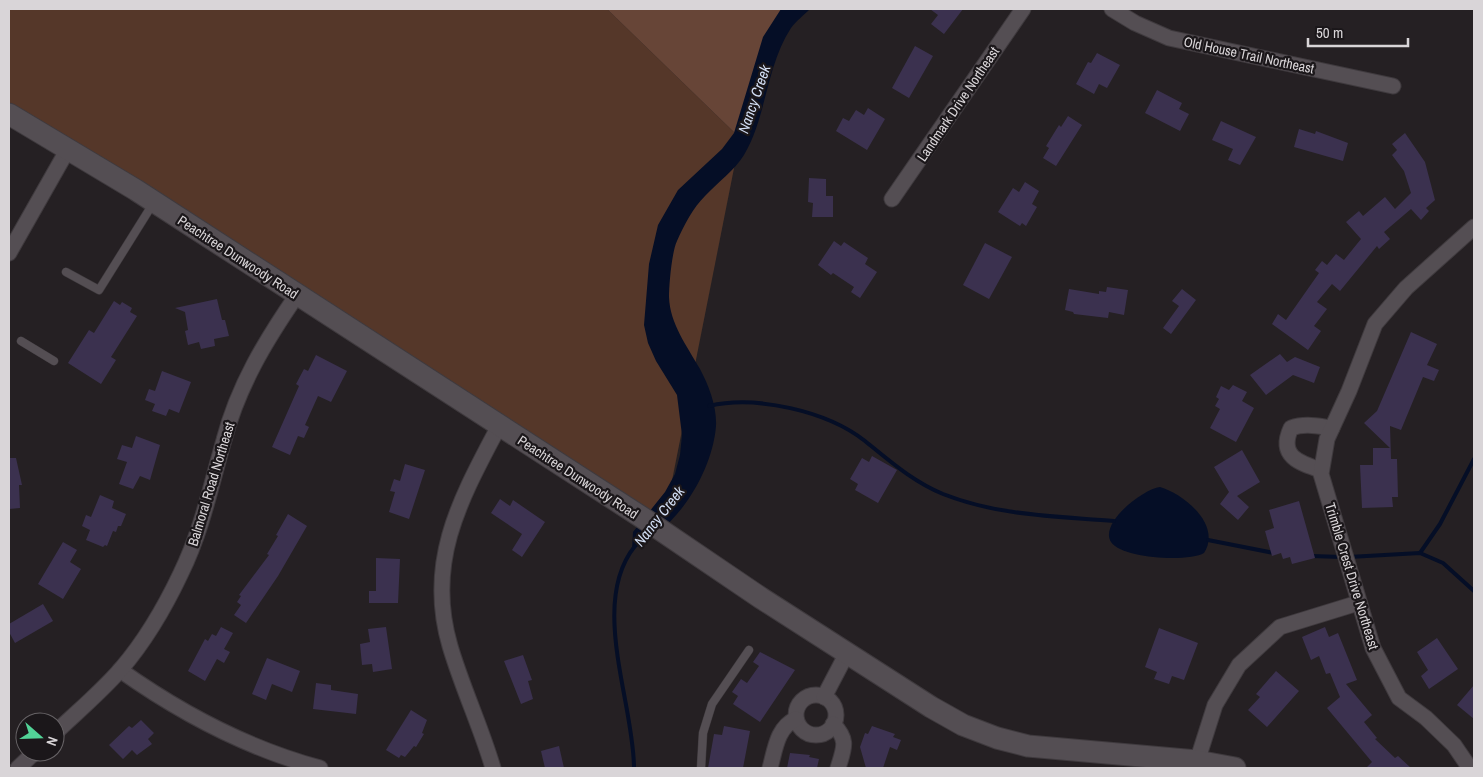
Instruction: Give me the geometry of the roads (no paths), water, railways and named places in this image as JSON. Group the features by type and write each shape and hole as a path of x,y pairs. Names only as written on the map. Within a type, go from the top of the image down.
{"main road":[{"name":"Peachtree Dunwoody Road","path":"9,114 154,202 643,518 931,708 963,725 996,738 1028,746 1235,768"}],"street":[{"name":"Landmark Drive Northeast","path":"892,199 1023,9"},
{"name":"Old House Trail Northeast","path":"1112,9 1135,23 1169,38 1393,86"},
{"path":"9,253 68,150"},
{"name":"Trimble Crest Drive Northeast","path":"1469,767 1454,744 1426,718 1399,698 1373,648 1358,603 1321,470 1327,439 1375,324 1406,288 1474,227"},
{"name":"Balmoral Road Northeast","path":"65,723 120,670 153,624 181,573 205,513 224,439 239,394 265,343 297,295"},
{"path":"1321,470 1298,463 1288,452 1287,437 1291,428 1298,425 1332,428"},
{"path":"493,768 449,645 444,616 442,586 445,549 455,513 499,426"},
{"path":"1196,764 1215,705 1239,665 1280,627 1358,603"},
{"path":"824,697 847,653"},
{"path":"120,670 160,698 203,723 247,744 320,768"},
{"path":"814,695 824,697 834,708 833,724 825,732 811,734 802,730 796,719 796,710 806,697 814,695"},
{"path":"770,768 782,730 788,722 796,719"},
{"path":"833,724 842,733 845,744 838,768"}],"lane":[{"path":"66,272 99,290 154,202"},
{"path":"21,341 54,361"},
{"path":"701,768 703,733 712,704 749,650"}],"water":[{"path":"781,9 810,9 793,25 776,58 758,124 744,155 693,211 677,241 672,260 669,297 672,316 706,382 715,411 716,426 710,455 698,484 681,510 660,531 632,550 633,532 665,492 675,474 680,455 682,435 677,395 656,361 648,343 644,325 649,264 658,225 678,190 722,149 734,133 763,37"},
{"path":"1160,487 1180,496 1198,512 1208,532 1208,542 1204,553 1185,557 1156,557 1128,552 1118,548 1111,542 1109,534 1111,526 1125,508 1143,494"}],"waterway":[{"path":"709,406 728,403 769,404 790,408 831,421 865,441 921,483 943,494 985,507 1027,514 1114,521"},
{"path":"1420,553 1440,524 1474,459"},
{"path":"1208,540 1274,553"},
{"name":"Nancy Creek","path":"634,768 632,742 617,654 614,624 615,596 622,569 635,546"},
{"path":"1349,557 1420,553 1443,563 1474,591"},
{"path":"1311,556 1342,557"}]}
